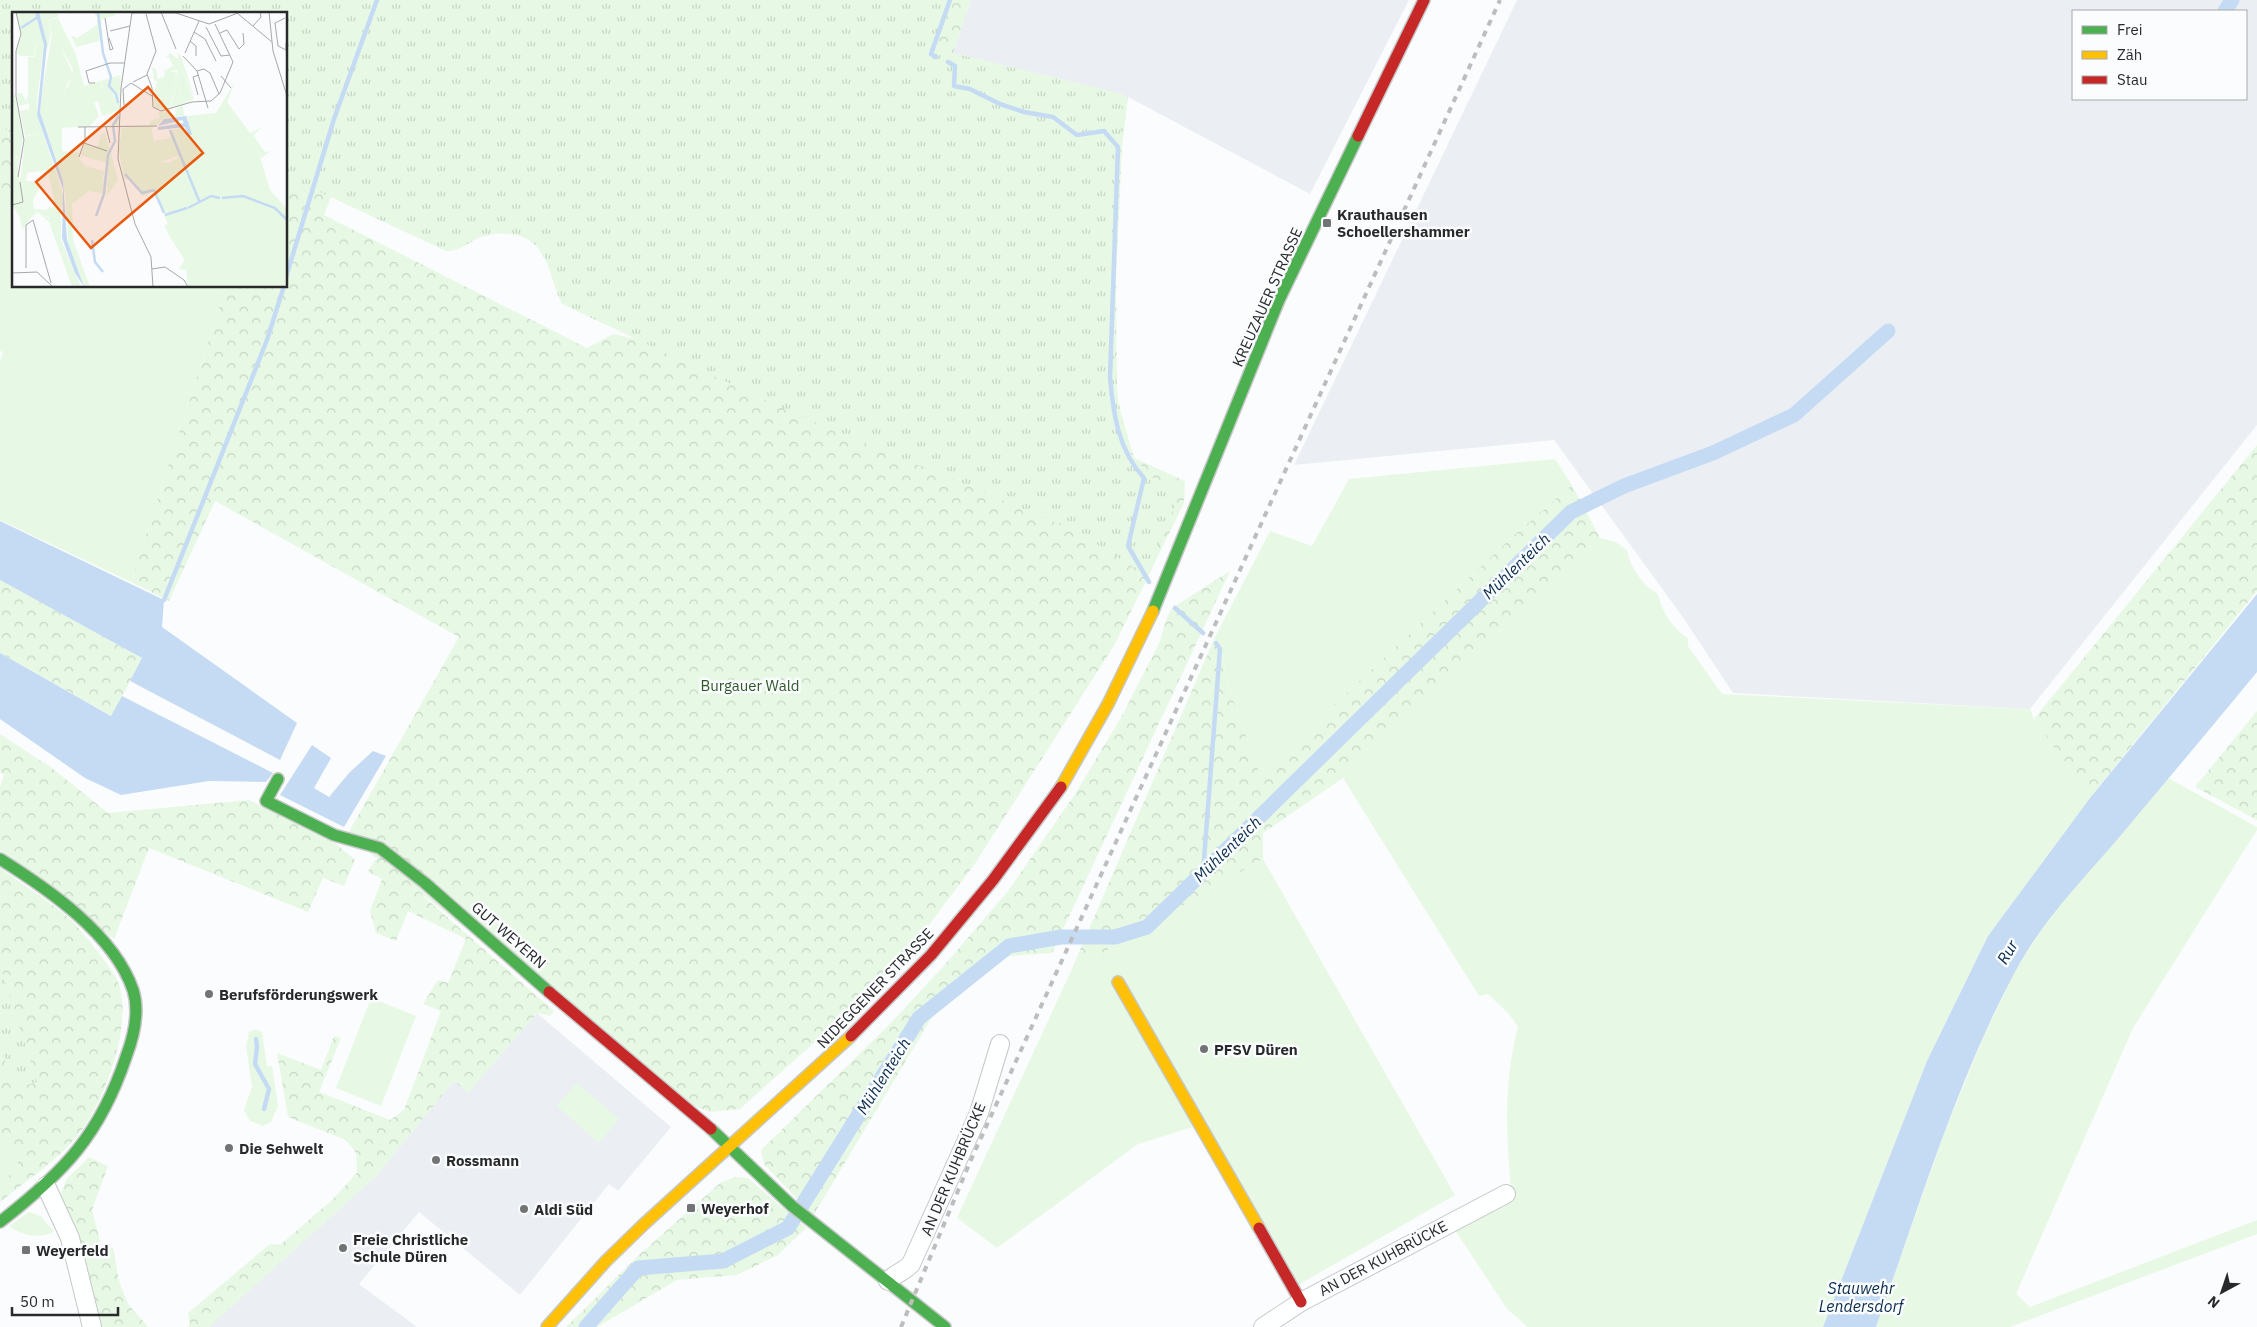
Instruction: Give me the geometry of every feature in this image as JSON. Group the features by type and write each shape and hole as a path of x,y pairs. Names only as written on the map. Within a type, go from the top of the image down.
{"street":[{"name":"KREUZAUER STRASSE","path":"1153,612 1279,300 1424,0"},
{"name":"NIDEGGENER STRASSE","path":"547,1327 618,1249 729,1146 834,1053 931,955 993,880 1061,787 1108,704 1153,612"},
{"name":"GUT WEYERN","path":"278,779 266,801 334,835 380,848 504,950 591,1028 729,1146"},
{"path":"0,859 39,883 78,913 110,950 134,993 136,1020 132,1042 103,1116 86,1143 46,1186 0,1222"},
{"path":"1118,982 1300,1302"},
{"name":"AN DER KUHBRÜCKE","path":"888,1281 897,1272 906,1270 911,1264 979,1113 1000,1044"},
{"path":"729,1146 812,1224 945,1327"},
{"path":"46,1186 70,1238 92,1327"},
{"name":"AN DER KUHBRÜCKE","path":"1263,1327 1300,1302 1506,1194"}],"shaded area":[{"path":"971,0 1409,0 1310,194 1128,97 953,53"},
{"path":"1517,0 2257,0 2257,425 2030,709 1733,693 1682,616 1554,440 1294,465"},
{"path":"537,1013 671,1127 618,1191 609,1184 520,1295 419,1212 359,1284 417,1327 209,1327 376,1176 454,1081 468,1092"}],"green space":[{"path":"0,0 12,12 12,185 0,204"},
{"path":"0,0 949,0 932,48 1122,94 1119,202 1115,250 1115,359 1118,399 1128,450 1151,477 1181,489 1149,572 1144,574 1065,524 1057,523 788,411 562,304 546,260 533,243 524,237 511,234 492,234 452,251 446,251 309,187 288,188 288,12 12,12 12,134 0,126"},
{"name":"Burgauer Wald","path":"409,0 324,215 587,348 613,334 642,340 908,0 971,0 953,53 1128,97 1122,148 1116,278 1117,399 1134,458 1185,481 1184,503 1115,644 974,865 917,941 863,999 740,1109 710,1112 687,1103 347,835 459,637 215,501 169,601 131,582 225,288 288,288 288,15"},
{"path":"12,185 12,288 225,288 131,582 0,520 0,361 3,352 0,351 0,204"},
{"path":"2257,445 2257,591 2090,798 2034,719"},
{"path":"1555,459 1572,485 1511,538 1260,775 1225,677 1224,659 1214,639 1270,531 1312,546 1349,479"},
{"path":"1572,485 1600,538 1343,778 1263,833 1263,859 1071,971 1214,639 1224,659 1225,677 1260,775 1511,538"},
{"path":"1600,538 1616,542 1627,550 1631,563 1638,575 1652,591 1658,594 1662,607 1669,619 1688,638 1688,646 1722,694 2030,709 2034,719 2090,798 1988,936 1927,1061 1823,1327 1528,1327 1507,1309 1455,1230 1512,1198 1507,1112 1510,1069 1518,1027 1509,1014 1488,994 1479,996 1343,778"},
{"path":"1230,571 1052,953 1009,956 935,1012 813,1216 764,1164 761,1150 887,1027 942,968 1008,891 1075,794 1123,714 1160,641 1166,620 1172,608"},
{"path":"0,580 142,658 112,716 0,653"},
{"path":"2257,711 2257,820 2195,787"},
{"path":"0,734 52,768 108,813 249,800 336,844 355,860 344,886 323,878 308,912 149,848 114,939 0,850 0,786 4,775 0,772"},
{"path":"2168,778 2257,827 2257,830 2133,1028 2016,1294 2030,1307 2257,1220 2257,1234 2010,1327 1876,1327 1945,1131 1983,1038 2015,971 2052,913"},
{"name":"PFSV Düren","path":"1263,859 1455,1195 1293,1288 1193,1127 1138,1144 997,1248 957,1218 1071,971"},
{"path":"375,860 382,860 554,1011 550,1016 537,1013 468,1093 454,1081 376,1176 209,1327 188,1327 190,1323 188,1313 270,1244 280,1245 332,1200 357,1173 356,1153 346,1140 288,1117 277,1053 321,1070 334,1036 341,1038 319,1092 390,1120 404,1110 441,1011 423,1004 438,980 448,983 466,939 408,911 396,941 376,933 370,911 382,879 368,872"},
{"path":"0,868 54,906 81,931 115,976 121,993 123,1013 115,1058 98,1103 88,1121 61,1153 0,1202 0,1181 21,1168 0,1132"},
{"path":"0,965 37,1082 14,1089 0,1045"},
{"path":"371,998 416,1016 381,1106 336,1088"},
{"path":"255,1029 262,1032 267,1066 272,1066 278,1106 271,1122 263,1126 250,1121 244,1110 252,1087 246,1046 249,1032"},
{"path":"0,1054 37,1162 0,1184"},
{"path":"577,1083 619,1119 599,1143 557,1106"},
{"path":"89,1157 108,1166 92,1210 102,1249 113,1247 119,1281 128,1304 148,1327 99,1327 60,1197 66,1180"},
{"path":"735,1177 748,1178 806,1228 778,1255 737,1275 677,1280 597,1327 566,1327 639,1255 720,1183"},
{"path":"29,1212 41,1216 54,1232 36,1236 25,1234 9,1226"}],"water":[{"path":"0,521 164,600 162,627 297,723 280,760 130,681 142,658 0,580"},
{"name":"Stauwehr Lendersdorf","path":"2257,594 2257,672 2049,919 2015,972 1974,1058 1956,1102 1876,1327 1823,1327 1927,1061 1988,936 2090,798"},
{"path":"0,653 111,716 122,696 273,773 266,782 209,781 121,795 85,778 0,719"},
{"path":"312,745 331,758 314,788 329,797 349,773 373,751 386,756 344,827 280,795"}],"waterway":[{"path":"288,270 334,119 377,0"},
{"path":"936,57 931,54 950,0"},
{"name":"Mühlenteich","path":"2226,10 2232,0"},
{"path":"948,62 955,66 954,86 970,89 1000,104 1024,112 1053,117 1077,135 1104,131 1118,147 1110,377 1118,431 1128,455 1144,478 1128,546 1149,582"},
{"path":"164,600 267,340 283,288"},
{"name":"Mühlenteich","path":"586,1327 638,1268 723,1261 788,1228 919,1018 1009,946 1061,937 1115,937 1147,927 1571,512 1624,486 1713,453 1794,415 1888,331"},
{"path":"1175,608 1203,633"},
{"path":"1203,873 1220,649 1216,643"},
{"path":"256,1039 255,1064 269,1089 264,1109"}],"railway":[{"path":"901,1327 970,1162 1500,0"}],"traffic: fast":[{"path":"1153,611 1279,300 1358,136"},
{"path":"278,779 266,801 334,835 380,848 425,883 549,992"},
{"path":"0,859 58,899 95,932 111,950 124,970 133,990 136,1007 134,1032 129,1049 116,1084 92,1130 61,1168 23,1204 0,1222"},
{"path":"711,1129 792,1206 945,1327"}],"traffic: slow":[{"path":"1061,787 1108,704 1153,611"},
{"path":"1118,982 1259,1228"},
{"path":"547,1327 606,1261 643,1225 851,1036"}],"traffic: jam":[{"path":"1358,136 1424,0"},
{"path":"851,1036 931,955 993,880 1061,787"},
{"path":"549,992 711,1129"},
{"path":"1259,1228 1301,1302"}],"place":[{"name":"Krauthausen Schoellershammer","path":"1327,223"},
{"name":"Berufsförderungswerk","path":"209,994"},
{"name":"PFSV Düren","path":"1204,1049"},
{"name":"Die Sehwelt","path":"229,1148"},
{"name":"Rossmann","path":"436,1160"},
{"name":"Weyerhof","path":"691,1208"},
{"name":"Aldi Süd","path":"524,1209"},
{"name":"Freie Christliche Schule Düren","path":"343,1248"},
{"name":"Weyerfeld","path":"26,1250"}],"water label":[{"name":"Rur","path":"2007,952"}]}
